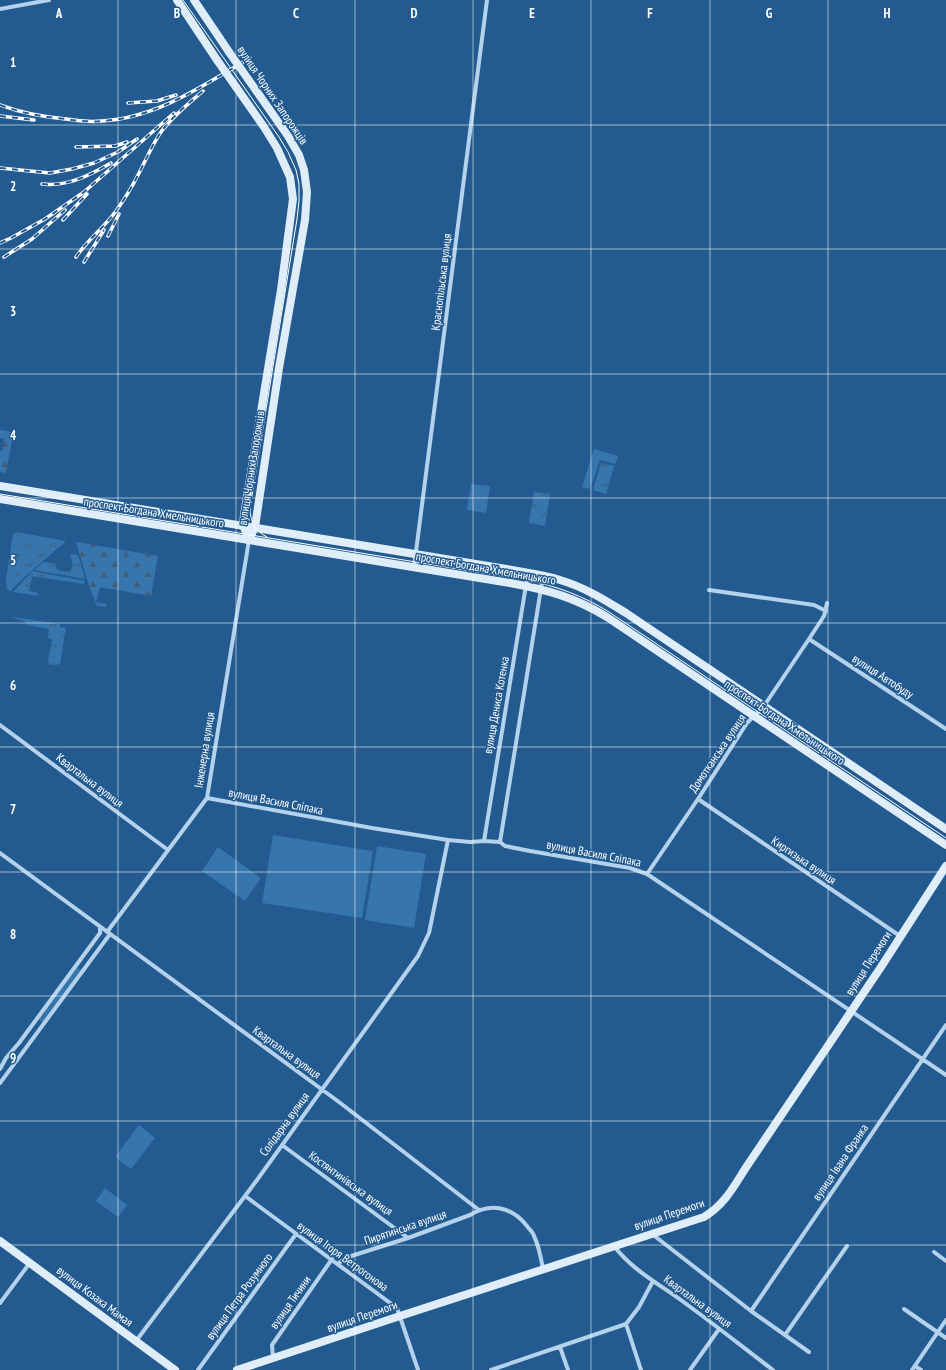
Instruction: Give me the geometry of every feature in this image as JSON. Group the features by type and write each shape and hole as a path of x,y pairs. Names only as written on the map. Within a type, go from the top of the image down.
{"main road":[{"name":"вулиця Чорних Запорожців","path":"177,0 277,148 288,170 293,192 293,208 243,525 249,540"},
{"name":"вулиця Чорних Запорожців","path":"194,0 284,130 299,155 304,170 307,192 303,234 284,339 255,527 249,540"},
{"path":"256,442 267,444"},
{"name":"проспект Богдана Хмельницького","path":"0,486 528,572 569,583 600,597 946,829"},
{"name":"проспект Богдана Хмельницького","path":"0,499 526,586 569,598 595,610 946,844"},
{"path":"139,522 140,509"},
{"name":"вулиця Перемоги","path":"237,1370 704,1217 715,1211 723,1202 851,1011 946,866"},
{"name":"вулиця Козака Мамая","path":"0,1241 175,1370"}],"street":[{"path":"0,9 49,0"},
{"name":"Краснопільська вулиця","path":"414,567 487,0"},
{"name":"Інженерна вулиця","path":"0,1083 207,798 249,540"},
{"name":"вулиця Дениса Котенка","path":"484,841 528,572"},
{"path":"500,842 543,575"},
{"path":"710,590 814,605 826,611"},
{"name":"Домотканська вулиця","path":"648,874 747,723 764,706 809,639 824,616 827,603"},
{"name":"вулиця Автобуду","path":"809,639 946,729"},
{"name":"Квартальна вулиця","path":"0,725 168,850"},
{"name":"вулиця Василя Сліпака","path":"207,798 364,827 448,840 500,842 505,846 630,868 648,874 946,1075"},
{"name":"Киргизька вулиця","path":"698,799 900,936"},
{"name":"Солідарна вулиця","path":"136,1341 282,1145 410,967 425,943 431,923 448,840"},
{"name":"Квартальна вулиця","path":"0,853 321,1090 478,1210"},
{"path":"0,1069 6,1058 100,933 100,927"},
{"name":"вулиця Івана Франка","path":"752,1311 946,1026"},
{"name":"Костянтинівська вулиця","path":"282,1145 408,1238"},
{"name":"вулиця Ігоря Ветрогонова","path":"244,1196 397,1308 418,1370"},
{"path":"478,1210 493,1207 511,1211 522,1219 534,1235 543,1269"},
{"name":"Пирятинська вулиця","path":"338,1264 345,1258 408,1238 470,1215 478,1210"},
{"name":"вулиця Петра Розумного","path":"198,1370 296,1234"},
{"name":"Квартальна вулиця","path":"651,1234 752,1311 809,1352"},
{"name":"Квартальна вулиця","path":"614,1246 624,1259 684,1302 773,1370"},
{"path":"785,1335 847,1246"},
{"path":"934,1252 946,1261"},
{"name":"вулиця Тичини","path":"273,1359 272,1345 332,1259"},
{"path":"0,1303 30,1264"},
{"path":"491,1370 626,1324 640,1307 653,1281"},
{"path":"904,1309 946,1338"},
{"path":"921,1370 913,1368 946,1320"},
{"path":"626,1324 641,1370"},
{"path":"690,1370 719,1329"},
{"path":"560,1347 568,1370"}],"green space":[{"path":"0,430 8,431 13,435 6,473 0,472 0,451 2,451 4,439 0,438"},
{"path":"594,449 618,456 615,464 600,460 590,489 582,487"},
{"path":"601,463 614,466 606,494 593,490"},
{"path":"471,484 490,486 486,513 467,510"},
{"path":"534,492 550,494 545,526 529,523"},
{"path":"16,532 66,541 10,591 6,588 6,579 13,535"},
{"path":"76,542 158,556 151,596 100,587 96,602 106,604 106,607 97,606 89,586"},
{"path":"70,554 78,555 85,579 34,570 44,562 56,564 57,570 70,572 73,566"},
{"path":"32,571 85,581 84,584 31,576 30,574"},
{"path":"29,575 32,577 29,591 39,593 38,596 13,592"},
{"path":"13,617 60,624 60,627 66,628 60,664 50,665 48,662 52,639 48,638 49,629 26,625 26,622"},
{"path":"273,835 373,851 362,918 262,903"},
{"path":"377,846 426,854 414,928 365,920"},
{"path":"218,847 261,878 245,901 202,871"},
{"path":"77,967 81,971 43,1023 38,1019"},
{"path":"139,1125 155,1138 131,1169 115,1157"},
{"path":"105,1188 127,1205 118,1217 96,1201"}],"tram line":[{"path":"183,0 279,137 296,170 299,184 297,219 250,508 252,521 256,529 267,537"},
{"path":"0,494 526,580 569,592 609,612 946,838"}],"railway":[{"path":"0,105 32,114 75,120 98,121 122,119 161,107 197,89 250,58"},
{"path":"76,257 122,202 161,132 186,105 203,91"},
{"path":"128,103 157,101 176,95"},
{"path":"0,243 45,219 84,192 174,113"},
{"path":"0,116 34,120"},
{"path":"0,168 50,173 72,169 94,163 118,152 137,139"},
{"path":"76,147 115,146 127,142"},
{"path":"42,184 61,184 70,182 87,176 111,163"},
{"path":"63,220 87,194"},
{"path":"4,257 32,239 65,210"},
{"path":"108,236 119,214"},
{"path":"84,262 104,230"}]}
